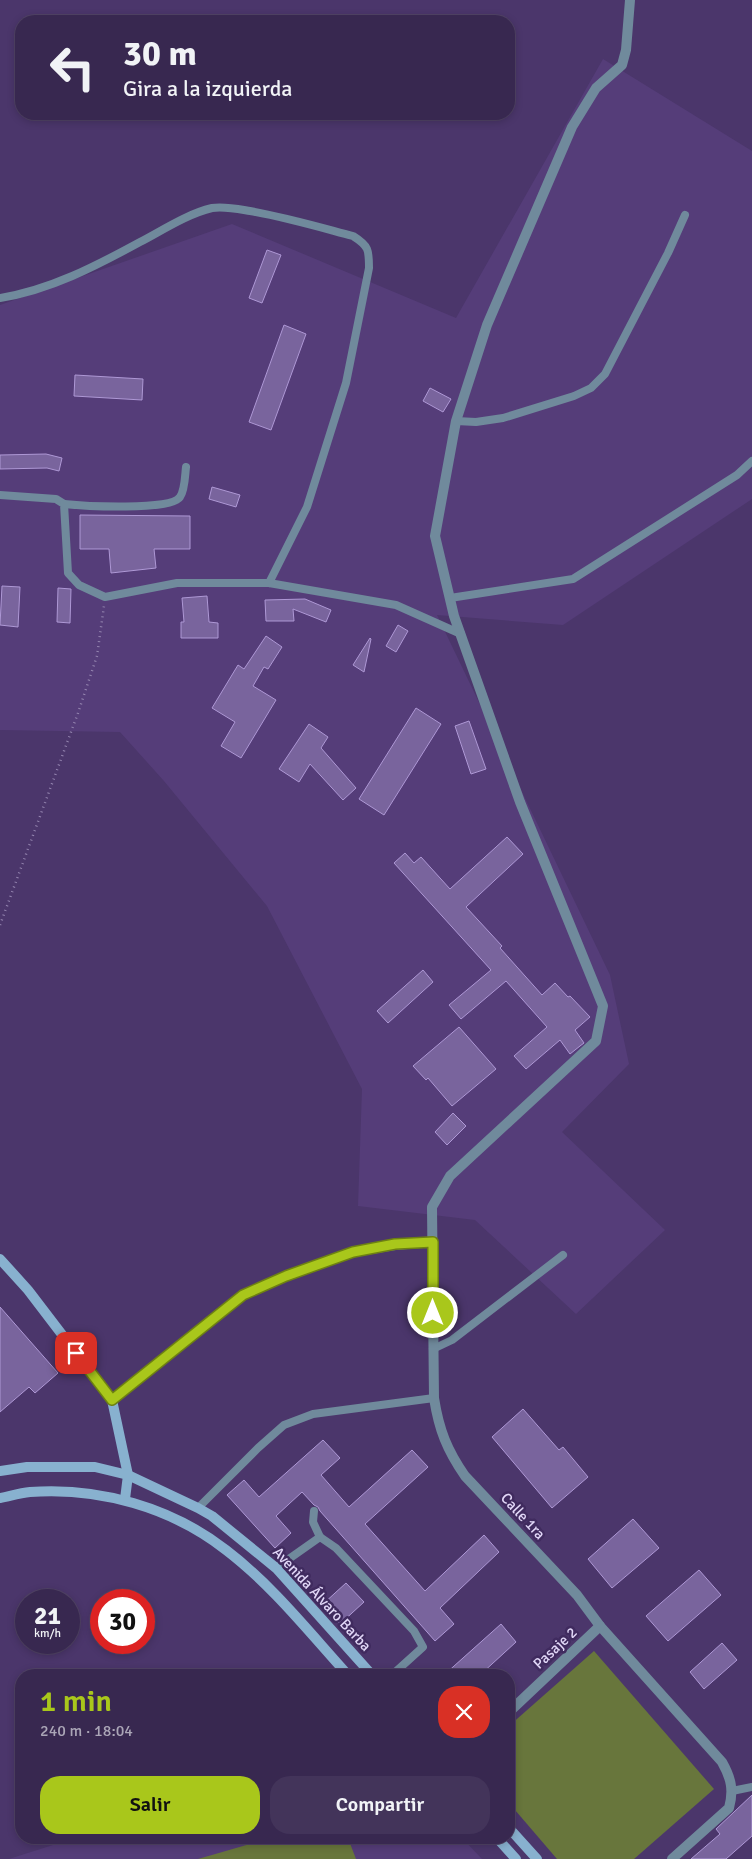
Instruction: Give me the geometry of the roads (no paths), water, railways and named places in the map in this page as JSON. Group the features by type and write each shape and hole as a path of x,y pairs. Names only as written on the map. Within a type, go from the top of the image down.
{"main road":[{"path":"0,1259 28,1290 112,1400 128,1475 125,1499"},
{"name":"Avenida Álvaro Barba","path":"0,1472 27,1468 95,1467 128,1475 198,1508 212,1516 276,1568 367,1669"},
{"name":"Avenida Álvaro Barba","path":"0,1498 28,1492 74,1491 125,1499 188,1525 226,1549 264,1583 343,1669"},
{"path":"515,1835 537,1859"},
{"path":"502,1844 516,1859"}],"street":[{"path":"460,634 436,536 456,421 487,325 572,127 596,88 622,65 626,50 630,0"},
{"name":"Calle 1ra","path":"460,634 520,802 603,1006 596,1041 450,1176 432,1207 434,1398 437,1422 451,1456 465,1476 577,1595 600,1626 722,1762 729,1775 732,1791"},
{"path":"112,1400 243,1295 286,1276 353,1252 395,1244 433,1242"},
{"name":"Pasaje 2","path":"515,1706 600,1626"},
{"path":"672,1859 729,1808 732,1791"}],"lane":[{"path":"0,298 25,293 59,281 118,254 187,217 213,208 230,208 271,215 353,236 364,243 369,251 369,268 346,383 307,507 269,583"},
{"path":"456,421 476,422 503,418 574,396 591,388 605,374 668,253 685,215"},
{"path":"450,598 573,579 737,475 752,461"},
{"path":"0,495 56,499 64,504 127,506 174,502 181,496 186,467"},
{"path":"64,504 68,573 79,585 105,597 177,583 269,583 396,606 460,634"},
{"path":"434,1349 452,1340 563,1255"},
{"path":"198,1508 258,1448 284,1426 313,1414 434,1398"},
{"path":"314,1512 313,1522 320,1537 336,1548 414,1631 423,1647 399,1669"},
{"path":"276,1568 320,1537"},
{"path":"732,1791 752,1787"}]}
